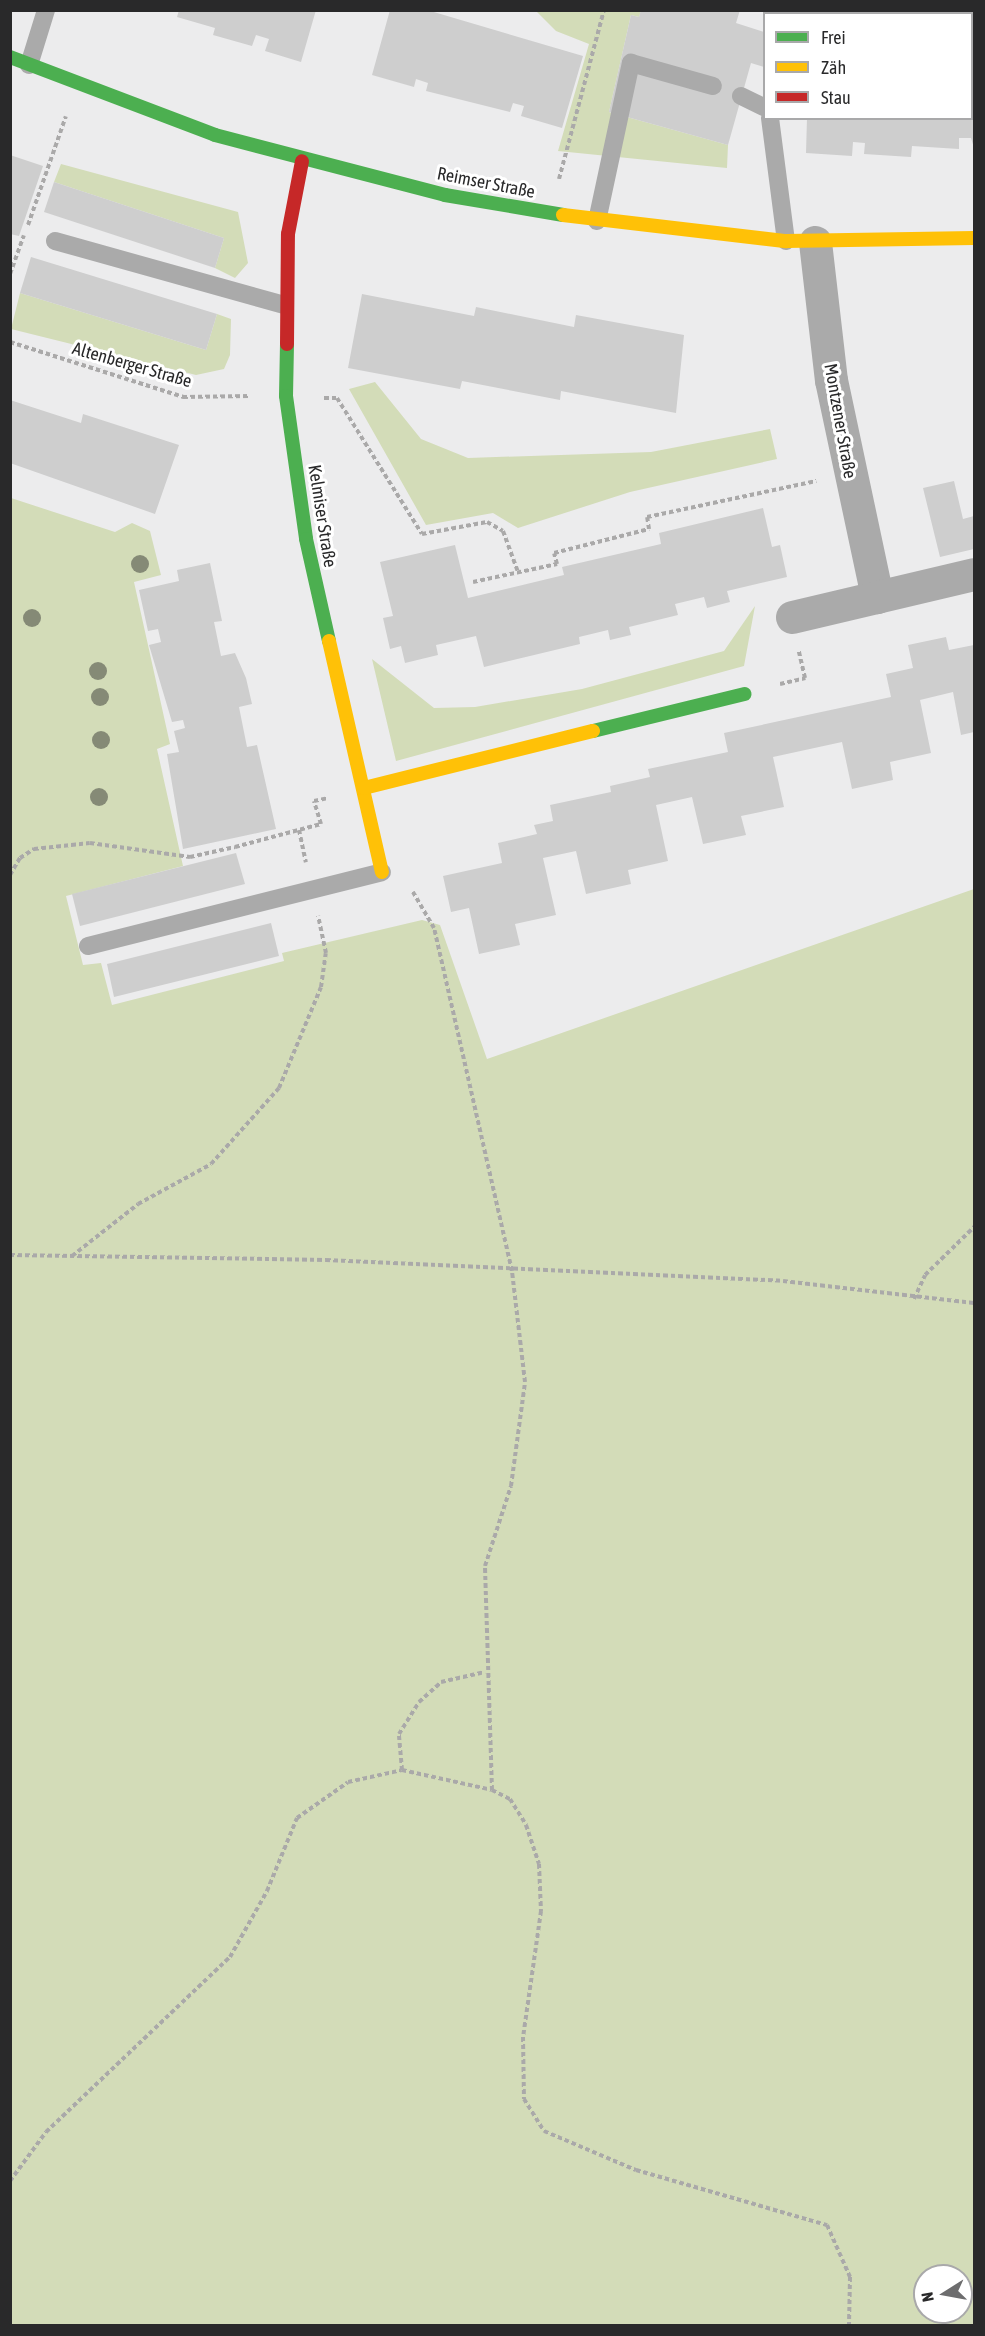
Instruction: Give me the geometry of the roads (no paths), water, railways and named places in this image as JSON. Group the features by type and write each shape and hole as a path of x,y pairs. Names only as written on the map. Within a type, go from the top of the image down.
{"street":[{"name":"Reimser Straße","path":"10,57 148,113 302,160 549,214 800,242 975,238"},
{"name":"Kelmiser Straße","path":"302,160 288,234 284,304 286,396 306,539 382,872"},
{"name":"Montzener Straße","path":"800,242 877,597"},
{"path":"792,617 975,574"},
{"path":"364,788 745,694"}],"lane":[{"path":"29,65 46,10"},
{"path":"597,221 631,63 713,86"},
{"path":"741,96 763,106"},
{"path":"770,120 800,242"},
{"path":"54,241 284,304"},
{"path":"88,946 382,872"}]}
